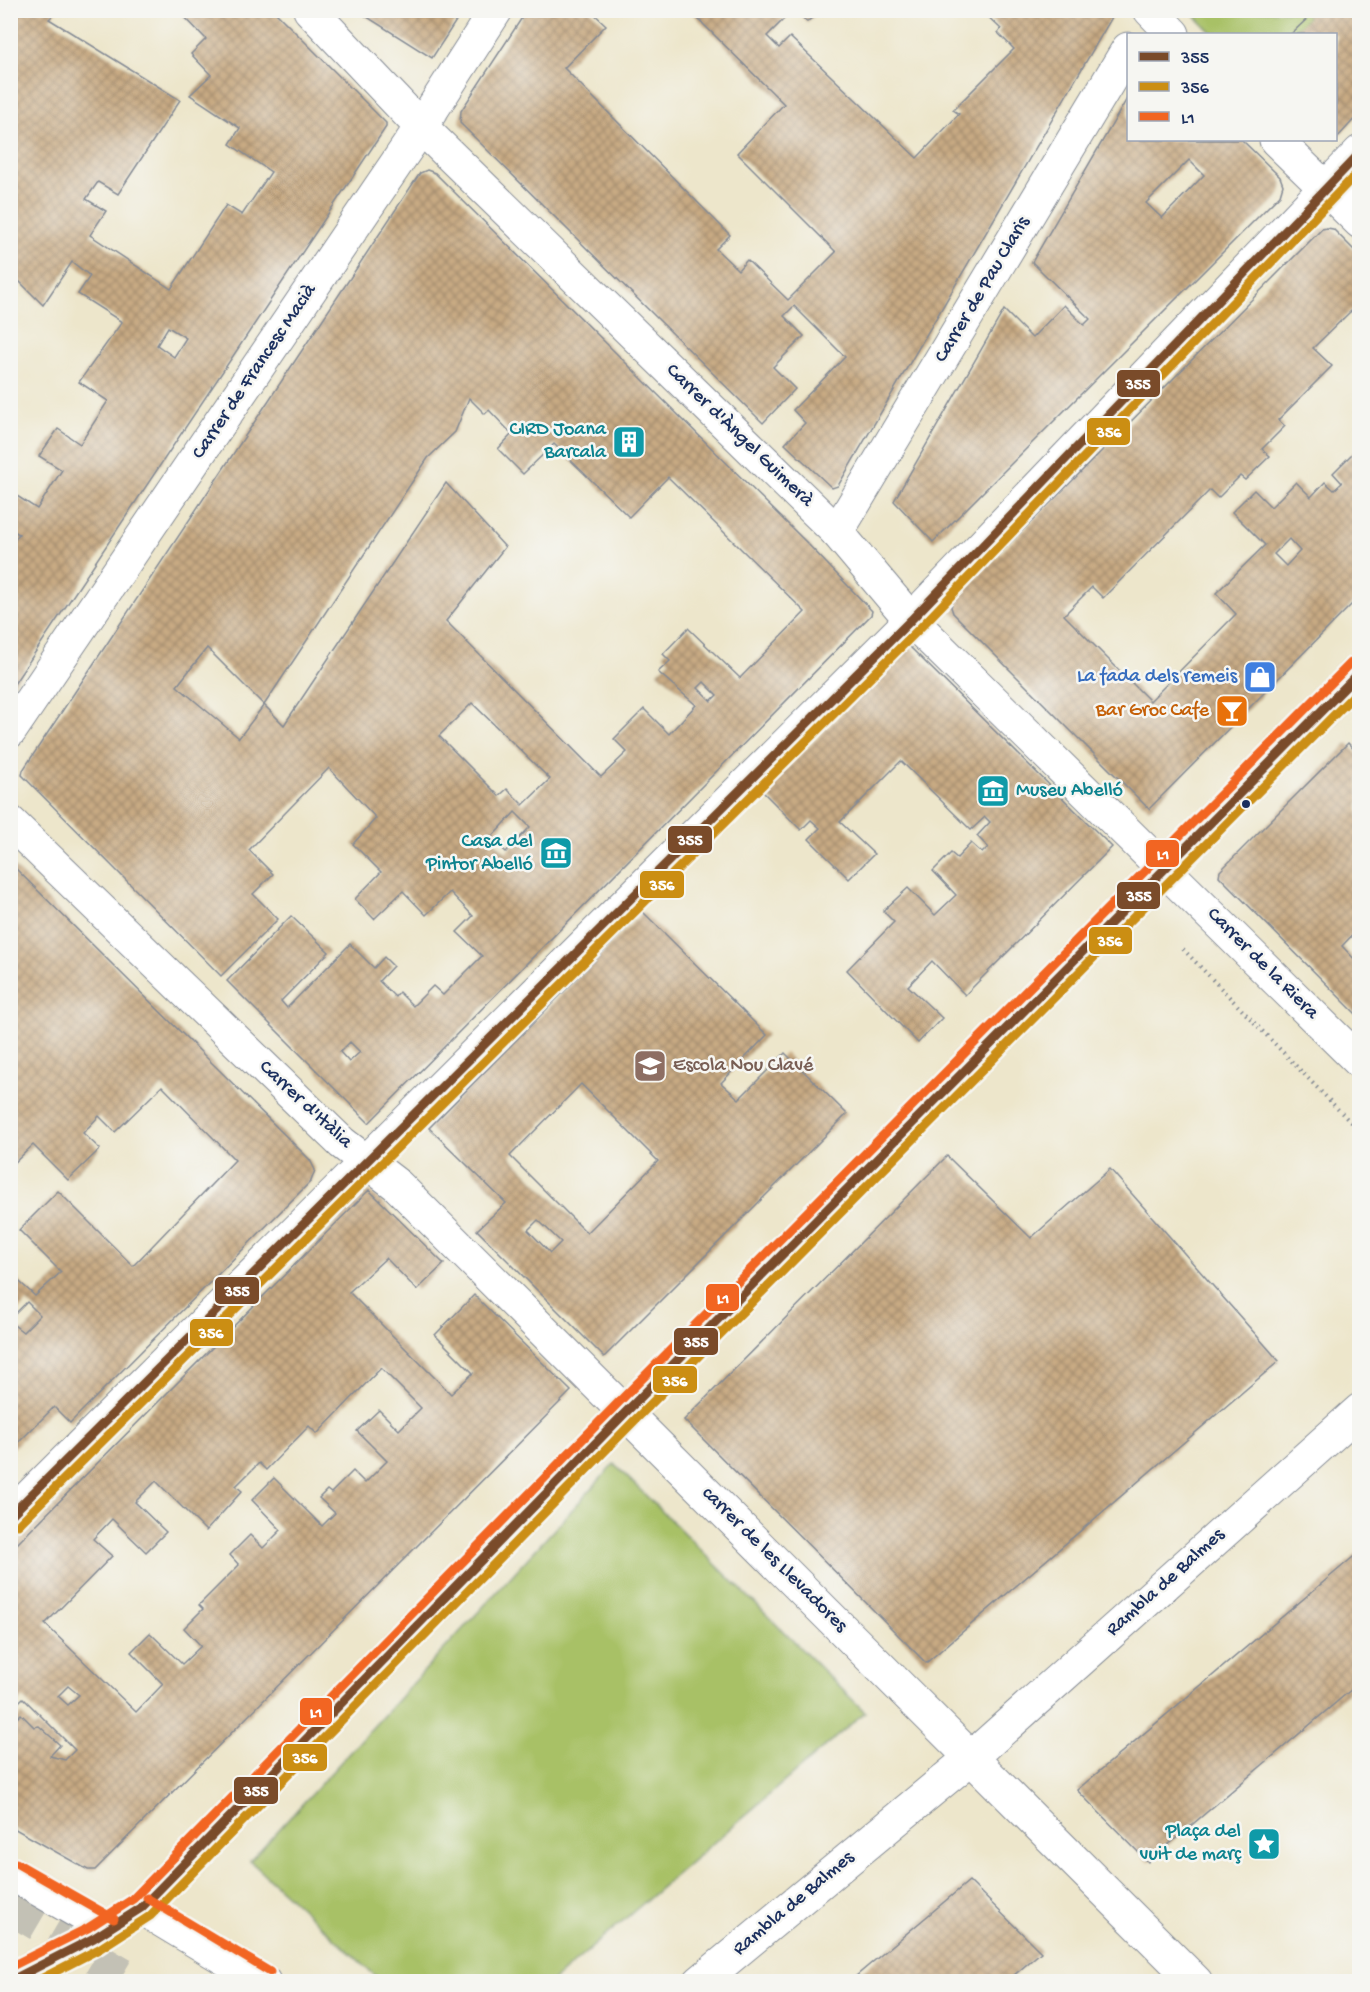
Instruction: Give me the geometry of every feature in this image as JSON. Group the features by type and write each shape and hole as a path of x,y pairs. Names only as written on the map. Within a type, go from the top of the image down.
{"street":[{"name":"Carrer d'Àngel Guimerà","path":"310,10 421,126 837,532 911,620 1163,867"},
{"name":"Carrer de Francesc Macià","path":"10,731 421,126 496,10"},
{"path":"1138,33 1151,11 1172,33"},
{"name":"Carrer de Pau Claris","path":"837,532 1127,51"},
{"path":"1277,141 1359,222"},
{"path":"10,1516 911,620 1359,152"},
{"path":"10,1981 108,1929 141,1908 626,1412 1359,671"},
{"name":"Carrer d'Itàlia","path":"10,822 342,1143 397,1185 626,1412"},
{"name":"Carrer de la Riera","path":"1163,867 1359,1062"},
{"name":"Rambla de Balmes","path":"700,1982 972,1757 1359,1410"},
{"name":"carrer de les Llevadores","path":"626,1412 972,1757"},
{"path":"972,1757 1196,1982"},
{"path":"10,1873 108,1929"},
{"path":"141,1908 264,1982"}],"green space":[{"path":"1190,11 1302,11 1309,17 1292,33 1212,33"},
{"path":"614,1464 865,1712 553,1981 381,1981 250,1861"}],"building":[{"path":"10,10 58,10 49,19 180,100 118,194 98,182 86,199 106,211 90,235 171,289 226,205 242,215 271,172 230,144 240,128 190,95 211,75 191,54 206,39 178,10 273,10 386,123 386,127 10,690 10,546 19,534 10,529 10,499 14,494 37,509 62,470 39,456 58,429 80,444 108,401 79,382 122,322 78,294 90,276 72,262 43,305 10,272","holes":["168,327 186,338 174,357 157,345"]},
{"path":"366,10 463,10 432,58 364,15"},
{"path":"527,10 590,10 606,25 564,68 730,235 716,249 738,270 747,260 788,300 836,252 737,153 784,104 689,10 793,10 767,36 779,48 790,37 917,158 959,114 953,110 1014,49 998,33 1001,29 981,10 1115,12 838,486 832,488 785,444 805,423 793,410 845,357 794,306 784,316 804,336 773,367 795,389 763,423 460,123 461,111"},
{"path":"795,10 821,10 807,22"},
{"path":"1302,10 1359,10 1359,114 1337,138 1337,33 1292,33 1309,17"},
{"path":"1127,99 1127,141 1243,141 1280,177 1283,185 1280,195 933,542 894,501 1004,310 1032,338 1064,305 1084,325 1090,319 1032,262","holes":["1189,160 1204,175 1162,218 1146,203"]},
{"path":"427,170 435,173 807,543 872,611 871,615 369,1123 227,981 291,916 329,952 281,1001 287,1008 350,944 374,968 384,957 393,966 379,981 395,997 399,992 413,1006 433,986 443,995 482,956 457,932 473,916 450,892 426,915 403,891 374,919 355,899 381,872 353,844 376,818 329,768 249,850 273,874 253,894 278,919 221,976 22,775 23,770 420,173","holes":["469,398 485,414 489,410 512,434 498,449 523,474 554,444 629,517 668,477 805,612 740,678 688,628 663,654 670,661 658,672 696,705 669,734 644,709 614,739 627,752 601,777 446,621 505,547 446,483 284,725 264,705 428,458 455,432","207,648 264,705 239,738 177,686","704,682 717,695 711,701 698,688","472,703 550,779 523,805 507,789 499,796 439,736","515,812 530,827 506,852 491,838","350,1042 360,1052 349,1062 340,1052"]},
{"path":"1322,229 1333,229 1359,255 1359,320 1351,311 1313,348 1332,366 1278,420 1285,426 1262,449 1270,456 1245,480 1240,476 1218,498 1210,490 1103,598 1092,587 1064,615 1150,701 1236,614 1216,593 1265,545 1232,512 1254,490 1271,507 1296,482 1311,497 1325,482 1334,490 1342,483 1333,473 1359,447 1359,597 1149,809 953,613 951,607 953,601","holes":["1289,539 1300,551 1286,566 1274,554"]},
{"path":"909,646 1112,847 965,995 932,961 908,986 942,1018 918,1043 847,970 894,922 883,911 908,888 935,915 956,895 933,871 951,853 957,858 971,843 982,853 988,847 977,836 990,822 985,817 971,830 901,761 840,822 874,854 849,879 809,839 820,828 811,820 801,830 763,792"},
{"path":"1348,743 1359,755 1359,928 1342,946 1359,964 1359,1017 1219,876 1220,871"},
{"path":"10,863 310,1160 315,1170 311,1181 70,1423 54,1407 10,1451 10,1322 23,1332 40,1315 27,1302 10,1319 10,1273 35,1296 61,1272 19,1230 58,1191 133,1266 235,1160 162,1086 115,1132 99,1116 83,1133 100,1149 68,1180 33,1145 10,1167"},
{"path":"643,912 767,1035 721,1083 739,1099 785,1053 847,1114 604,1357 477,1230 506,1203 429,1128","holes":["581,1084 658,1161 587,1233 510,1156","538,1220 561,1242 550,1253 528,1230"]},
{"path":"947,1156 1031,1238 1110,1169 1279,1361 926,1663 684,1420"},
{"path":"369,1190 444,1264 417,1290 386,1258 349,1292 451,1394 473,1373 435,1335 474,1295 571,1391 95,1870 88,1870 10,1826 10,1711 17,1718 21,1714 34,1727 39,1726 60,1745 50,1756 65,1760 75,1750 23,1698 10,1710 10,1551","holes":["381,1368 421,1408 399,1430 379,1410 357,1431 387,1461 365,1483 353,1471 331,1493 327,1490 319,1498 335,1513 322,1526 274,1478 252,1500 281,1530 263,1548 250,1535 230,1555 239,1565 199,1605 203,1609 184,1628 201,1646 182,1664 150,1633 131,1652 163,1684 136,1712 45,1624 112,1556 93,1539 112,1519 146,1552 166,1532 135,1502 156,1481 206,1531 242,1491 236,1486 259,1463 266,1470 309,1426 317,1434","68,1686 79,1695 68,1705 58,1696"]},
{"path":"1359,1552 1359,1683 1148,1862 1077,1790"},
{"path":"969,1881 1041,1952 1006,1982 849,1982"}],"tunnel":[{"path":"10,1908 136,1982"}],"transit line":[{"name":"355","path":"10,1516 911,620 1360,153"},
{"name":"356","path":"18,1525 919,629 1360,170"},
{"name":"L1","path":"10,1967 88,1928 133,1899 617,1404 1351,663"},
{"name":"355","path":"10,1981 94,1938 141,1908 626,1412 1360,672"},
{"name":"356","path":"35,1982 99,1949 150,1916 635,1420 1360,689"},
{"name":"L1","path":"16,1863 114,1919"},
{"name":"L1","path":"147,1898 270,1972"}],"place":[{"name":"CIRD Joana Barcala","path":"629,442"},
{"name":"La fada dels remeis","path":"1260,677"},
{"name":"Bar Groc Cafe","path":"1232,711"},
{"name":"Museu Abelló","path":"993,791"},
{"name":"Casa del Pintor Abelló","path":"556,853"},
{"name":"Escola Nou Clavé","path":"650,1066"},
{"name":"Plaça del vuit de març","path":"1264,1844"}]}
